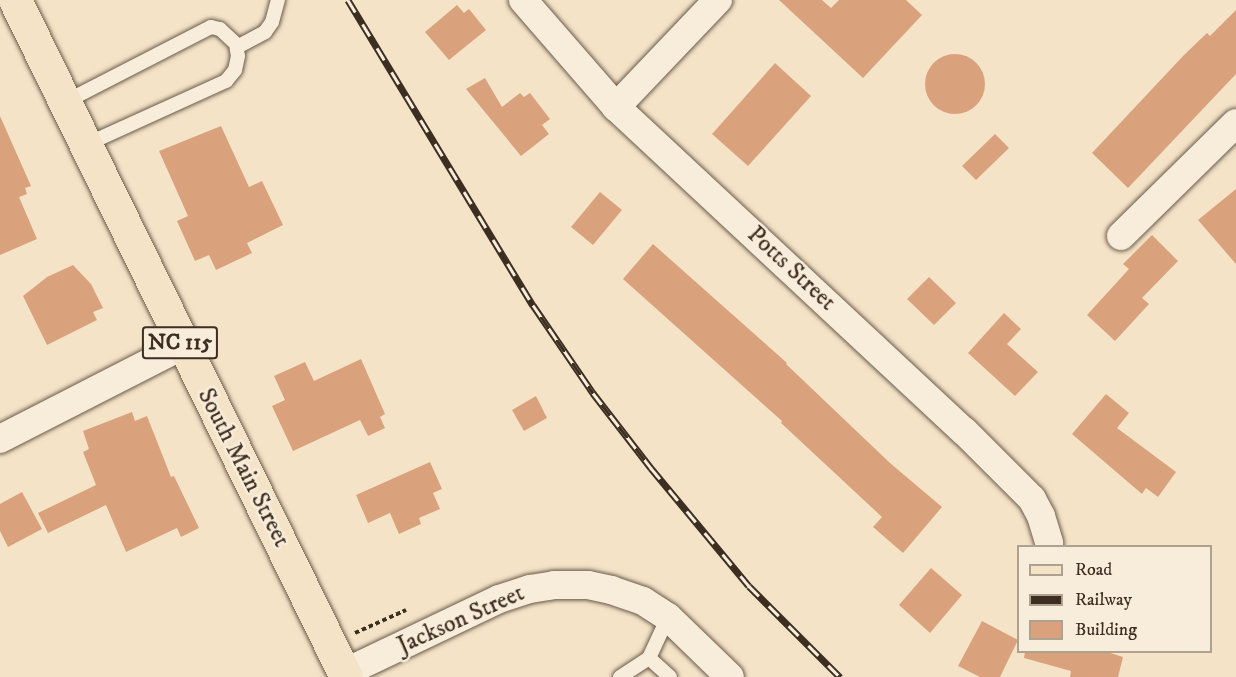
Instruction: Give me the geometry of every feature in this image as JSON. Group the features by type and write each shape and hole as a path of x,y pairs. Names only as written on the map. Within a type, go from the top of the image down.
{"main road":[{"name":"South Main Street","path":"22,4 85,145 345,675"}],"street":[{"name":"Potts Street","path":"523,0 615,107 972,439 1032,499 1041,516 1049,543"},
{"path":"615,107 718,0"},
{"path":"1120,236 1236,123"},
{"path":"0,439 182,346"},
{"name":"Jackson Street","path":"345,675 499,599 530,589 554,585 588,585 643,601 668,617 730,677"}],"lane":[{"path":"237,46 265,32 272,22 278,0"},
{"path":"65,103 211,27 220,29 237,46 235,70 226,81 85,145"},
{"path":"620,677 649,658 668,617"},
{"path":"649,658 670,677"}],"building":[{"path":"779,0 822,0 831,8 839,0 906,0 922,15 863,78"},
{"path":"457,5 464,13 469,9 486,30 449,60 425,32"},
{"path":"1236,10 1236,74 1128,188 1092,153 1184,55 1207,33 1210,36"},
{"path":"949,54 961,54 972,59 980,67 985,84 983,96 972,109 961,114 949,114 938,109 930,101 925,90 925,78 930,67 938,59"},
{"path":"775,63 811,96 748,166 712,134"},
{"path":"485,78 502,107 520,93 524,97 530,93 550,119 542,125 549,134 521,156 466,89"},
{"path":"0,116 31,186 25,188 27,194 19,197 37,239 0,255"},
{"path":"221,126 249,187 262,181 283,225 247,243 252,253 216,270 209,255 195,261 177,221 188,216 159,151"},
{"path":"995,134 1009,148 976,180 962,166"},
{"path":"1236,189 1236,264 1198,220"},
{"path":"600,192 622,210 593,245 571,227"},
{"path":"1152,235 1178,261 1142,298 1149,304 1115,341 1087,315 1129,269 1123,264"},
{"path":"653,244 787,363 890,463 942,507 903,553 873,527 882,517 781,423 782,421 623,279"},
{"path":"73,265 91,284 103,308 93,312 97,320 47,345 23,296 47,277"},
{"path":"929,277 956,303 934,325 907,299"},
{"path":"1004,313 1021,329 1007,344 1038,372 1015,396 968,353"},
{"path":"361,359 385,414 380,417 385,428 368,436 360,420 293,451 272,406 285,400 274,376 305,362 314,381"},
{"path":"1106,394 1129,413 1117,428 1176,472 1158,497 1146,488 1142,494 1072,434"},
{"path":"536,396 547,418 524,431 512,410"},
{"path":"132,412 135,421 147,416 171,477 174,476 199,528 181,537 177,528 126,552 106,505 48,533 38,513 96,485 83,452 89,449 83,431"},
{"path":"430,462 442,489 433,493 440,509 419,518 421,524 399,534 390,513 368,523 356,495"},
{"path":"22,492 42,529 8,547 0,531 0,504"},
{"path":"931,568 962,595 930,633 899,605"},
{"path":"982,621 1017,639 1000,677 980,677 958,666"},
{"path":"1025,653 1110,653 1123,657 1118,677 1070,677 1071,671 1024,658"}],"railway":[{"path":"348,0 533,305 593,393 651,468 749,586 840,677"}]}
